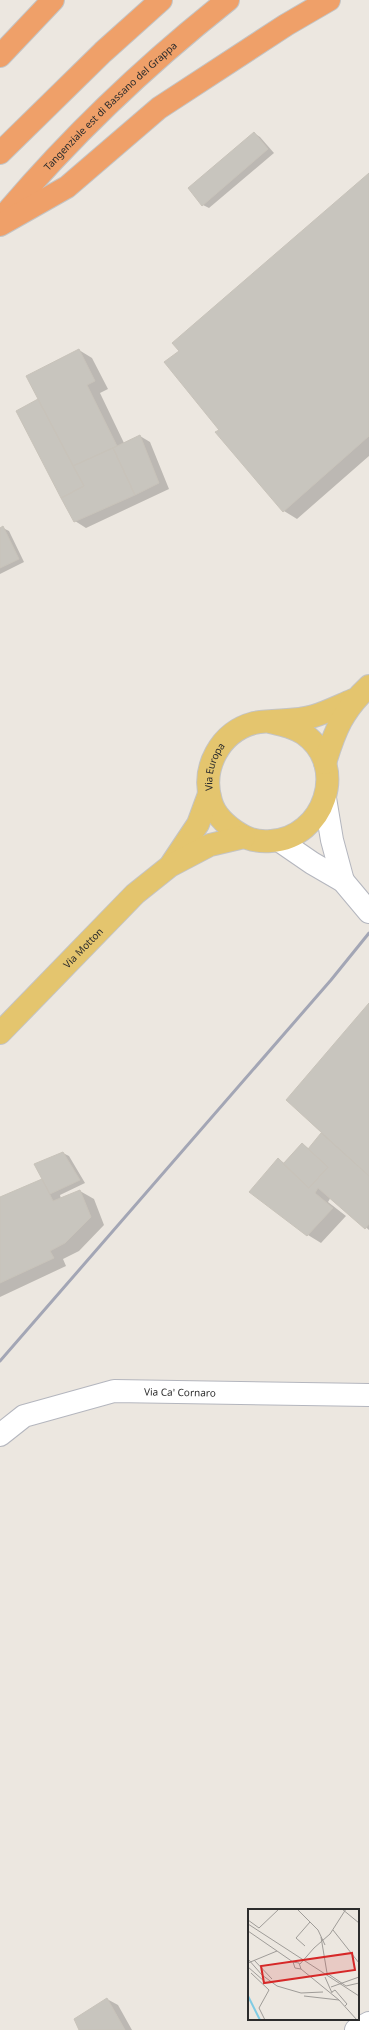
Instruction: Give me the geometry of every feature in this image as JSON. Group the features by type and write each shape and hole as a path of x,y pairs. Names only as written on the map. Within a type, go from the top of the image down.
{"highway":[{"path":"0,56 53,0"},
{"path":"0,152 103,52 161,0"},
{"name":"Tangenziale est di Bassano del Grappa","path":"0,220 45,168 109,102 183,36 228,0"},
{"path":"0,225 67,187 159,108 286,25 330,0"}],"main road":[{"name":"Via Europa","path":"325,764 336,729 354,700 369,686"},
{"name":"Via Europa","path":"270,722 288,726 305,735 317,748 325,764 327,781 325,798 319,812 310,825 297,834 280,841 262,842 244,837 228,828 217,814 209,794 208,779 210,763 218,749 227,738 240,728 255,723 313,716 354,700"},
{"name":"Via Motton","path":"170,866 198,824 209,794"},
{"name":"Via Motton","path":"0,1033 135,894 170,866 210,845 244,837"}],"street":[{"path":"325,798 332,840 343,881"},
{"path":"280,841 312,863 343,881 369,912"},
{"name":"Via Ca' Cornaro","path":"0,1435 24,1416 114,1391 369,1395"},
{"path":"356,2030 369,2023"}],"building":[{"path":"254,132 268,149 202,206 188,188"},
{"path":"369,173 369,436 283,512 215,432 219,430 164,362 179,351 172,343"},
{"path":"79,349 95,381 87,385 117,446 73,466 26,376"},
{"path":"38,399 84,486 61,498 16,411"},
{"path":"140,435 159,483 135,495 113,448"},
{"path":"113,448 135,495 74,522 61,498 84,486 73,466"},
{"path":"3,526 19,559 0,568 0,528"},
{"path":"369,1003 369,1176 286,1100"},
{"path":"321,1133 369,1176 369,1224 365,1229 318,1188 315,1193 333,1208 307,1236 249,1192 278,1158 309,1188 328,1167 308,1149"},
{"path":"302,1143 328,1167 309,1188 283,1164"},
{"path":"63,1152 80,1180 50,1194 34,1164"},
{"path":"42,1179 53,1201 80,1190 91,1217 65,1243 50,1251 54,1258 0,1283 0,1197"},
{"path":"107,1998 125,2030 79,2030 74,2019"}],"railway":[{"path":"0,1361 331,980 369,933"}]}
